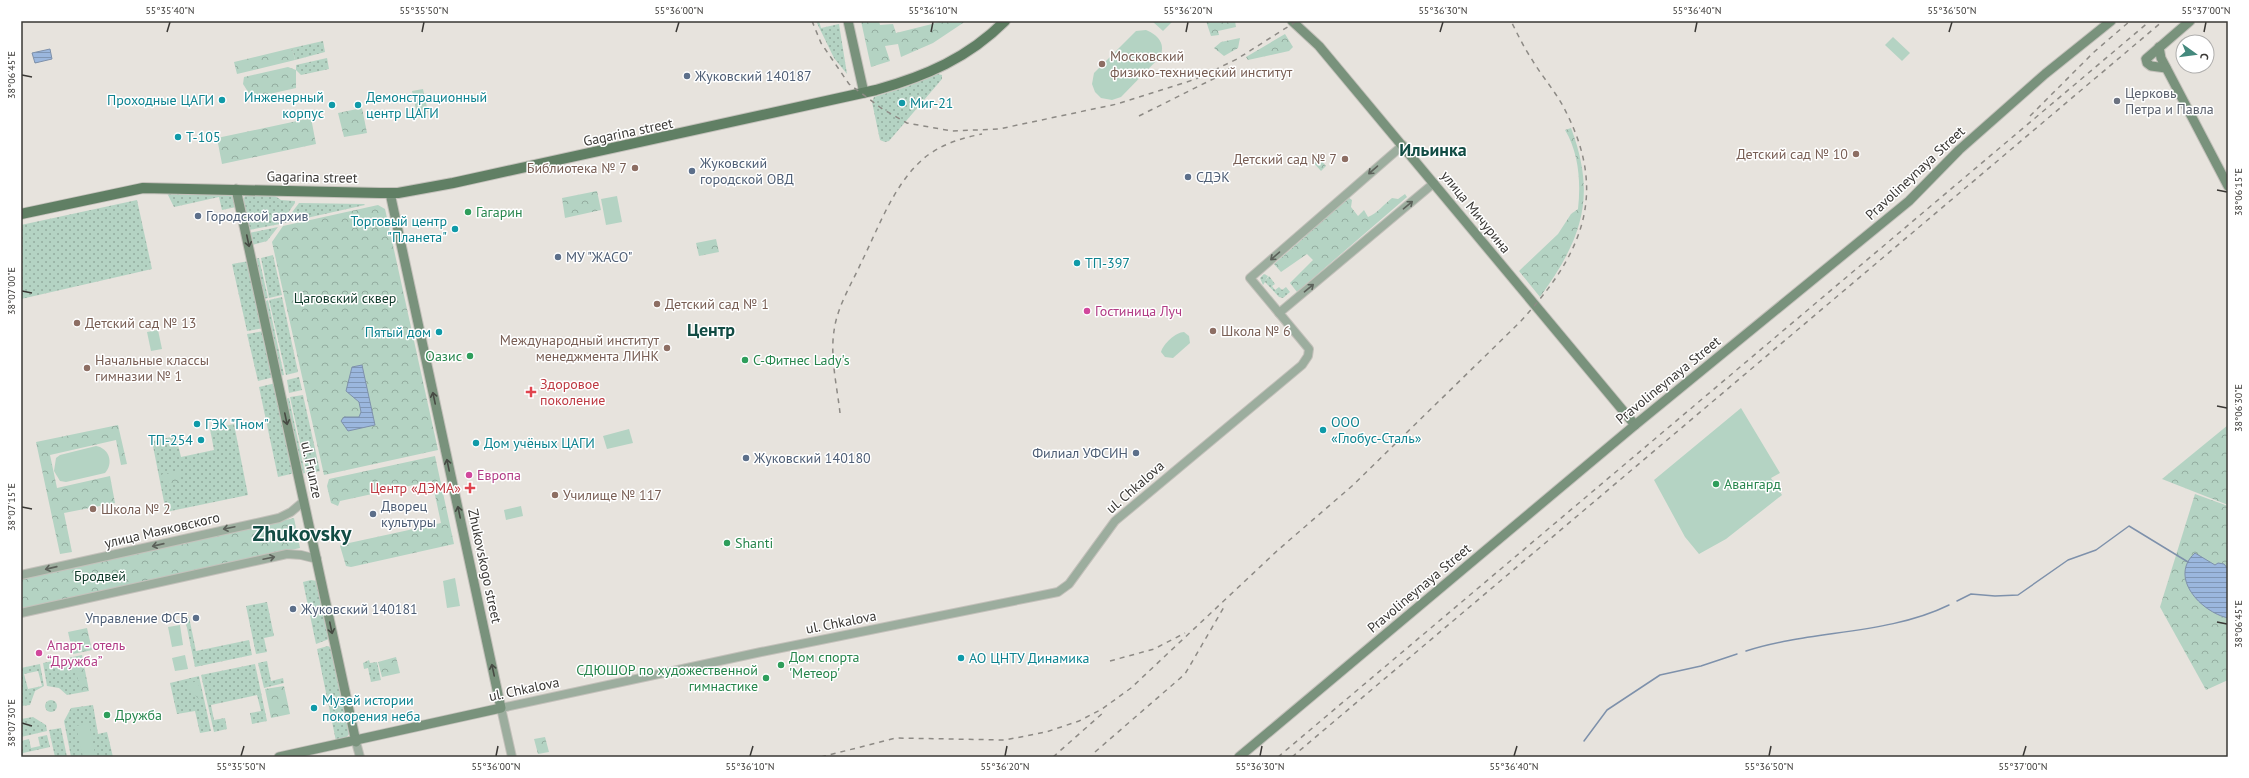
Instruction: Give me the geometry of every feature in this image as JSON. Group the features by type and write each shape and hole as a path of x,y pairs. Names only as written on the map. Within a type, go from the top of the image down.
{"main road":[{"path":"848,21 864,94"},
{"name":"Gagarina street","path":"21,214 135,189 236,189 390,193 516,170 864,94 907,81 947,64 986,40 1005,21"},
{"name":"улица Мичурина","path":"1292,21 1319,46 1635,425"},
{"name":"Pravolineynaya Street","path":"1239,757 1635,425 1909,201 1959,150 2045,74 2111,21"},
{"path":"2166,68 2151,66 2147,63 2147,56 2190,21"},
{"path":"2159,46 2166,68 2228,186"},
{"name":"ul. Frunze","path":"236,189 356,742"},
{"name":"Zhukovskogo street","path":"390,193 501,708"},
{"name":"ul. Chkalova","path":"279,757 356,742 501,708"}],"street":[{"path":"1403,145 1250,278 1279,313 1434,183"},
{"name":"ul. Chkalova","path":"501,708 761,652 1058,592 1069,584 1115,521 1302,365 1308,356 1309,349 1279,313"},
{"name":"улица Маяковского","path":"21,576 279,518 291,512 304,501"},
{"path":"21,613 287,554 302,555 317,559"},
{"name":"Zhukovskogo street","path":"501,708 512,757"},
{"name":"ul. Frunze","path":"356,742 360,757"}],"green space":[{"path":"816,21 819,21 821,28 839,24 847,74 834,58"},
{"path":"861,21 879,21 880,25 893,24 896,33 944,21 966,21 933,43 901,57 898,44 885,46 890,61 871,67"},
{"path":"1152,21 1173,21 1163,31"},
{"path":"1206,21 1235,21 1236,27 1218,31 1219,35 1211,36"},
{"path":"1146,30 1154,34 1160,40 1162,52 1160,57 1121,97 1112,100 1101,98 1095,92 1092,84 1094,73 1136,31"},
{"path":"1285,34 1293,47 1289,51 1248,60 1246,57"},
{"path":"1893,37 1910,53 1902,61 1885,45"},
{"path":"1240,38 1238,48 1224,56 1214,48 1221,42"},
{"path":"323,41 325,52 295,60 292,48"},
{"path":"292,48 295,60 237,74 234,62"},
{"path":"327,58 329,69 301,75 296,70 296,65"},
{"path":"288,67 296,70 296,88 252,98 243,84 244,77"},
{"path":"938,74 942,75 942,79 889,141 885,142 880,140 872,102 874,97 906,87"},
{"path":"423,89 428,112 417,114 412,91"},
{"path":"362,108 367,133 344,137 338,113"},
{"path":"311,118 316,144 222,164 217,138"},
{"path":"1571,128 1579,153 1583,175 1584,197 1581,217 1575,236 1566,256 1540,297 1519,271 1558,234 1571,214 1578,209 1578,168 1570,139 1565,130"},
{"path":"1317,156 1326,166 1321,171 1312,161"},
{"path":"597,191 601,210 565,218 562,198"},
{"path":"167,193 230,195 233,197 236,207 222,210 219,197 174,207"},
{"path":"1405,194 1407,197 1297,292 1290,283 1313,260 1307,254 1281,272 1274,264 1307,235 1304,231 1345,195 1352,200 1351,207 1358,216 1364,210 1368,217 1378,211 1392,198 1398,199"},
{"path":"245,196 275,196 281,200 295,201 295,203 280,224 249,230 242,201"},
{"path":"617,196 622,222 606,225 601,199"},
{"path":"137,200 152,269 21,299 21,225"},
{"path":"299,203 364,204 365,205 284,223"},
{"name":"Цаговский сквер","path":"378,205 385,209 438,450 324,475 272,242 283,226"},
{"path":"278,227 267,241 252,245 249,233"},
{"path":"716,239 719,252 699,256 696,243"},
{"path":"273,255 282,295 269,298 261,258"},
{"path":"259,258 268,298 263,299 255,259"},
{"path":"249,261 264,328 247,331 232,264"},
{"path":"1264,274 1268,276 1265,281 1269,276 1275,284 1272,286 1275,290 1279,287 1282,290 1286,287 1290,292 1283,298 1279,297 1265,282 1263,285 1260,278"},
{"path":"282,297 298,372 286,375 269,300"},
{"path":"268,300 284,375 280,376 264,302"},
{"path":"158,330 162,349 151,351 147,332"},
{"path":"264,331 274,377 258,381 247,334"},
{"path":"1184,332 1189,336 1190,343 1173,358 1165,357 1161,352 1164,346 1174,336"},
{"path":"299,377 302,390 289,393 287,380"},
{"path":"276,383 295,473 278,477 259,387"},
{"path":"303,395 320,471 307,474 290,397"},
{"path":"289,398 305,473 301,474 285,399"},
{"name":"Авангард","path":"1741,408 1780,473 1771,478 1782,495 1726,539 1699,554 1685,537 1654,480"},
{"path":"234,424 248,495 166,512 152,441 176,436 181,457 214,450 210,429"},
{"path":"118,425 127,464 121,465 116,440 50,455 57,488 110,476 115,503 64,513 72,552 60,554 36,442"},
{"path":"2228,425 2228,505 2162,479"},
{"path":"629,429 633,443 607,449 603,436"},
{"path":"96,446 104,450 109,456 110,461 108,469 105,473 66,482 60,481 54,471 56,458 60,455"},
{"path":"435,456 454,544 351,567 346,566 340,546 345,540 349,543 441,523 432,481 340,501 338,506 331,503 327,486 329,479"},
{"path":"179,471 181,481 167,484 162,474"},
{"path":"2195,494 2228,506 2228,680 2206,690 2160,607"},
{"path":"521,506 523,516 506,520 504,510"},
{"name":"Бродвей","path":"294,518 300,548 21,610 21,579"},
{"path":"455,578 460,606 447,608 443,581"},
{"path":"311,580 317,581 329,639 316,644 303,582"},
{"path":"267,602 274,636 264,638 267,652 256,654 246,606"},
{"path":"189,617 196,651 249,640 252,655 195,667 185,618"},
{"path":"180,625 183,645 172,647 168,627"},
{"path":"87,628 92,650 73,654 68,632"},
{"path":"328,646 332,649 349,734 346,738 336,741 317,649"},
{"path":"82,655 89,691 67,695 59,688 47,686 43,663"},
{"path":"185,655 188,669 175,671 172,658"},
{"path":"81,657 88,690 80,691 74,658"},
{"path":"396,657 400,673 382,677 378,662"},
{"path":"369,660 370,663 377,662 381,680 371,682 368,668 364,669 363,663"},
{"path":"267,661 271,681 283,678 284,683 264,688 258,663"},
{"path":"40,664 44,686 35,691 30,705 21,706 21,668","holes":["38,671 42,686 28,689 24,674"]},
{"path":"255,664 267,721 252,724 250,713 261,711 257,695 211,705 214,720 225,718 227,729 214,732 201,675"},
{"path":"199,676 211,731 200,733 195,711 177,714 170,683"},
{"path":"198,681 202,703 186,684"},
{"path":"284,686 290,714 271,718 265,689"},
{"path":"49,700 53,700 57,706 53,712 49,712 45,708 45,704"},
{"path":"93,705 98,734 107,732 113,757 71,757 64,721 71,708"},
{"path":"33,717 46,725 47,731 21,737 21,719"},
{"path":"89,723 95,754 83,757 76,726"},
{"path":"61,728 67,757 55,757 49,730"},
{"path":"47,735 50,747 23,753 23,757 21,757 21,741 29,739 31,748 40,746 38,737"},
{"path":"545,737 549,752 538,754 534,739"}],"water":[{"path":"50,49 52,59 35,63 32,53"},
{"path":"362,365 375,425 348,431 341,421 344,417 359,417 361,412 359,402 346,391 352,367"},
{"path":"2195,553 2215,565 2218,563 2224,564 2228,569 2228,618 2208,609 2191,592 2186,583 2185,572 2188,562"}],"waterway":[{"path":"1957,601 1971,594 1995,596 2018,595 2068,560 2096,550 2129,526 2188,562"},
{"path":"1746,651 1797,639 1901,622 1925,615 1949,605"},
{"path":"1584,741 1607,710 1660,675 1701,666 1737,654"}],"railway":[{"path":"812,21 821,43 849,84 881,108 907,123 952,131 999,129 1117,104 1196,79 1237,59 1297,21"},
{"path":"821,757 896,738 1005,740 1046,732 1079,721 1102,709 1131,688 1278,550 1352,486 1520,322 1541,298 1558,274 1572,250 1581,226 1586,200 1586,173 1579,144 1567,114 1559,99 1535,65 1511,21"},
{"path":"2030,116 2094,52 2130,21"},
{"path":"1278,757 2150,21"},
{"path":"1292,757 2163,21"},
{"path":"1139,116 1219,76 1233,66"},
{"path":"840,413 834,372 834,331 838,313 845,296 881,220 897,191 916,165 941,147 968,137 982,134"},
{"path":"1095,752 1185,674 1224,607"},
{"path":"1110,661 1154,649 1185,633"},
{"path":"1053,757 1104,712"}],"place":[{"name":"Московский физико-технический институт","path":"1102,64"},
{"name":"Жуковский 140187","path":"687,76"},
{"name":"Проходные ЦАГИ","path":"222,100"},
{"name":"Церковь Петра и Павла","path":"2117,101"},
{"name":"Миг-21","path":"902,103"},
{"name":"Инженерный корпус","path":"332,105"},
{"name":"Демонстрационный центр ЦАГИ","path":"358,105"},
{"name":"Т-105","path":"178,137"},
{"name":"Детский сад № 10","path":"1856,154"},
{"name":"Детский сад № 7","path":"1345,159"},
{"name":"Библиотека № 7","path":"635,168"},
{"name":"Жуковский городской ОВД","path":"692,171"},
{"name":"СДЭК","path":"1188,177"},
{"name":"Гагарин","path":"468,212"},
{"name":"Городской архив","path":"198,216"},
{"name":"Торговый центр \"Планета\"","path":"455,229"},
{"name":"МУ \"ЖАСО\"","path":"558,257"},
{"name":"ТП-397","path":"1077,263"},
{"name":"Детский сад № 1","path":"657,304"},
{"name":"Гостиница Луч","path":"1087,311"},
{"name":"Детский сад № 13","path":"77,323"},
{"name":"Школа № 6","path":"1213,331"},
{"name":"Пятый дом","path":"439,332"},
{"name":"Международный институт менеджмента ЛИНК","path":"667,348"},
{"name":"Оазис","path":"470,356"},
{"name":"С-Фитнес Lady's","path":"745,360"},
{"name":"Начальные классы гимназии № 1","path":"87,368"},
{"name":"Здоровое поколение","path":"531,392"},
{"name":"ГЭК \"Гном\"","path":"197,424"},
{"name":"ООО «Глобус-Сталь»","path":"1323,430"},
{"name":"ТП-254","path":"201,440"},
{"name":"Дом учёных ЦАГИ","path":"476,443"},
{"name":"Филиал УФСИН","path":"1136,453"},
{"name":"Жуковский 140180","path":"746,458"},
{"name":"Европа","path":"469,475"},
{"name":"Авангард","path":"1716,484"},
{"name":"Центр «ДЭМА»","path":"470,488"},
{"name":"Училище № 117","path":"555,495"},
{"name":"Школа № 2","path":"93,509"},
{"name":"Дворец культуры","path":"373,514"},
{"name":"Shanti","path":"727,543"},
{"name":"Жуковский 140181","path":"293,609"},
{"name":"Управление ФСБ","path":"196,618"},
{"name":"Апарт - отель “Дружба”","path":"39,653"},
{"name":"АО ЦНТУ Динамика","path":"961,658"},
{"name":"Дом спорта 'Метеор'","path":"781,665"},
{"name":"СДЮШОР по художественной гимнастике","path":"766,678"},
{"name":"Музей истории покорения неба","path":"314,708"},
{"name":"Дружба","path":"107,715"}],"district":[{"name":"Ильинка","path":"1433,150"},
{"name":"Центр","path":"711,330"},
{"name":"Zhukovsky","path":"302,533"}]}
